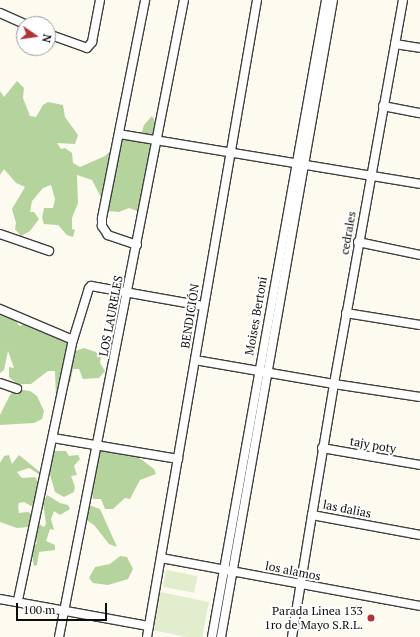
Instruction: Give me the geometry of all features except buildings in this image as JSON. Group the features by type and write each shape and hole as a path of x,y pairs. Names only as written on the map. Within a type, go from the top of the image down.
{"street":[{"path":"56,37 82,48 90,46 100,0"},
{"path":"137,245 108,235 102,226 145,0"},
{"name":"LOS LAURELES","path":"59,637 128,295 184,0"},
{"name":"BENDICIÓN","path":"148,637 229,152 257,0"},
{"name":"Moises Bertoni","path":"212,637 222,571 326,0"},
{"name":"Moises Bertoni","path":"221,637 334,0"},
{"name":"cedrales","path":"334,384 358,242 403,0"},
{"path":"0,14 16,20"},
{"path":"395,44 420,48"},
{"path":"383,106 420,113"},
{"path":"119,134 157,139 305,167 420,184"},
{"path":"0,234 49,251"},
{"path":"358,242 420,255"},
{"path":"18,600 73,340 91,286 128,295 203,306"},
{"path":"0,309 73,340"},
{"path":"346,313 420,325"},
{"path":"195,360 420,397"},
{"path":"0,383 16,389"},
{"name":"las dalias","path":"334,384 322,448 312,515 420,535"},
{"path":"53,438 178,459"},
{"name":"tajy poty","path":"322,448 420,465"},
{"path":"292,637 312,515"},
{"name":"los alamos","path":"161,558 222,571 233,571 300,585 420,606"},
{"path":"0,599 18,600 150,626"}],"green space":[{"path":"17,81 24,88 23,98 30,116 36,117 43,105 48,102 63,105 65,117 78,135 75,144 57,143 61,149 65,148 72,153 73,163 80,167 105,156 129,134 141,135 144,125 152,116 156,123 150,146 151,156 140,212 129,208 119,212 108,211 92,180 77,175 78,203 72,218 72,229 75,230 73,237 67,235 58,225 44,224 42,218 44,208 53,208 55,199 51,185 43,188 32,201 30,212 34,212 39,219 30,231 21,236 15,229 16,223 12,209 25,187 16,183 4,169 0,175 0,91 4,97"},
{"path":"0,315 16,321 19,326 28,323 67,339 75,351 84,348 96,352 101,356 100,363 105,371 99,378 83,379 79,369 73,369 70,383 61,384 56,398 55,371 48,371 31,384 17,384 9,377 9,367 14,368 8,351 4,370 0,373"},
{"path":"16,389 30,391 37,396 44,411 42,419 34,423 0,425 0,415 10,395"},
{"path":"97,448 134,454 154,469 156,474 140,480 130,499 125,498 113,509 105,509 101,499 93,499 91,488"},
{"path":"55,451 66,451 69,456 78,455 80,459 74,466 77,475 71,476 75,487 74,492 64,497 55,492 49,471 51,454"},
{"path":"9,455 12,464 19,455 40,472 40,475 29,468 17,472 22,478 35,477 40,485 35,505 31,506 24,502 19,503 19,513 28,512 35,516 29,527 17,528 0,522 0,463 4,456"},
{"path":"47,495 60,503 68,505 70,509 60,515 54,511 51,519 54,530 50,529 46,541 55,545 55,550 39,552 37,565 34,566 31,548 37,543 34,535 39,524 44,527 46,524 43,503"},
{"path":"89,505 100,509 117,547 109,544 94,525 83,518"},
{"path":"120,556 127,557 133,569 128,579 108,585 93,583 89,578 95,567 110,564"},
{"path":"166,570 197,576 194,593 163,587"},
{"path":"160,592 209,602 202,637 187,637 152,630"}],"place":[{"name":"Parada Linea 133 1ro de Mayo S.R.L.","path":"371,618"}]}
